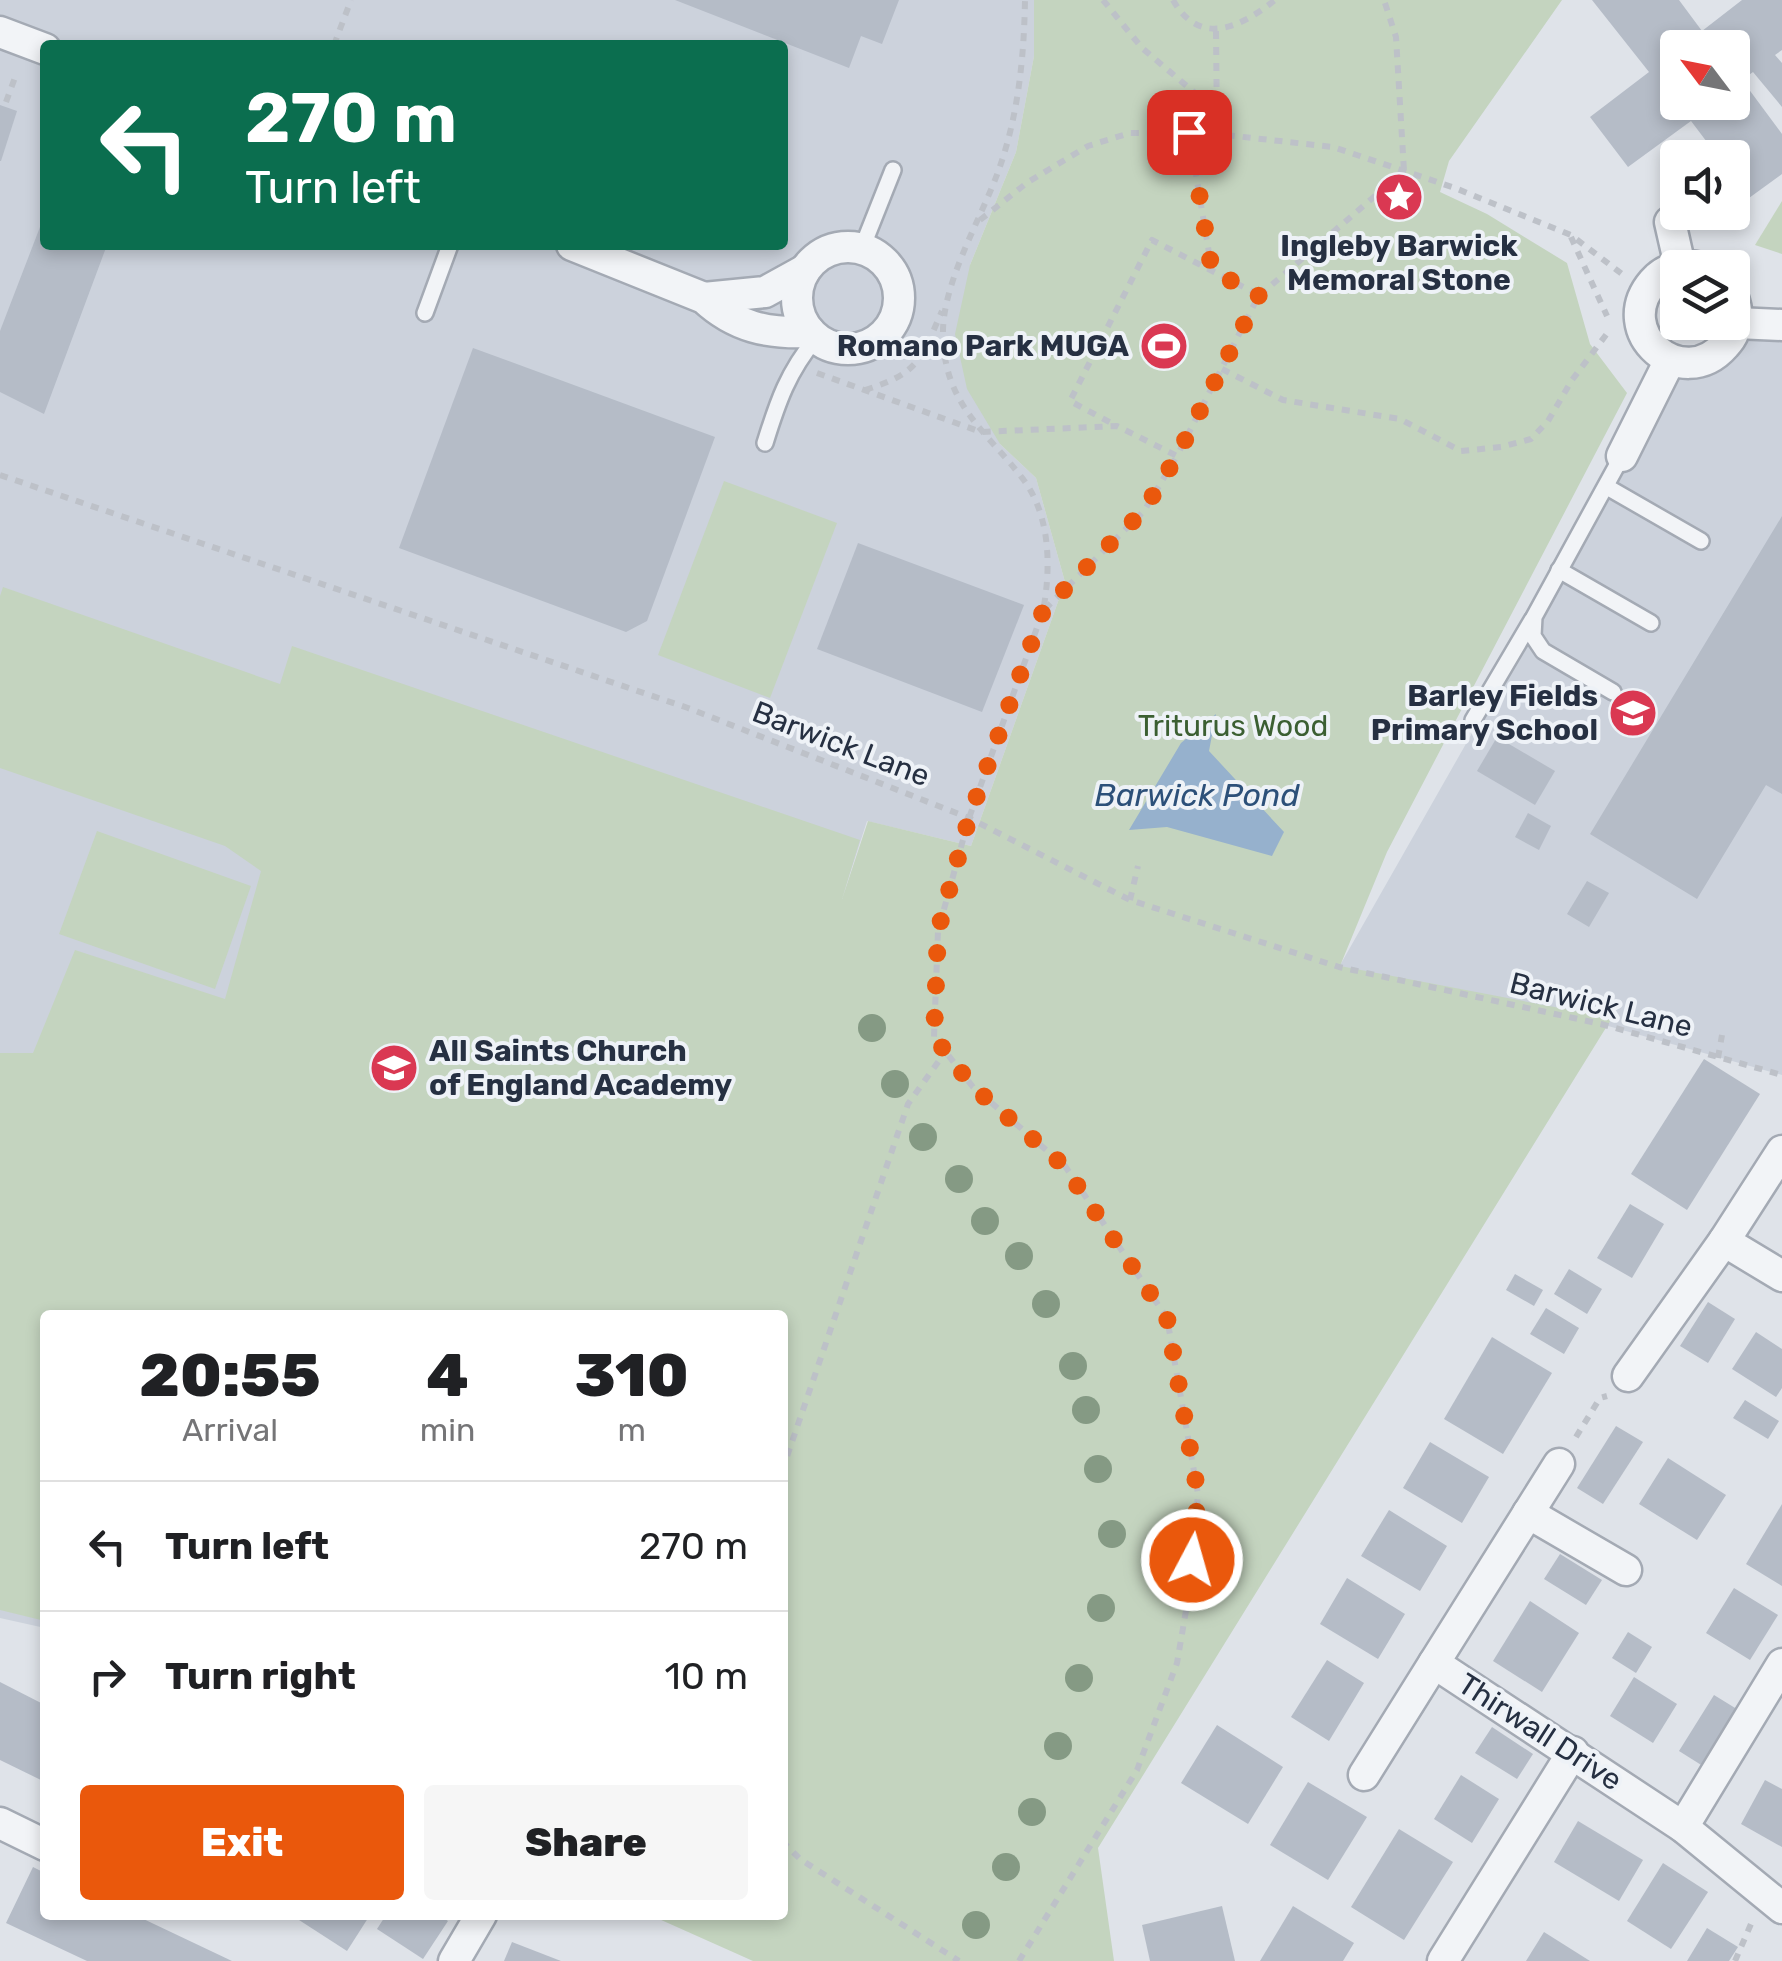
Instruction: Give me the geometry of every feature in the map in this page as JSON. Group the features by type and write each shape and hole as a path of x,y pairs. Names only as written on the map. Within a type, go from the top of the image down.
{"street":[{"path":"0,32 40,47"},
{"path":"584,250 704,298 720,313 750,327 813,335 834,347 854,349 873,343 888,330 898,312 899,292 893,272 880,257 862,248 841,247 820,254 805,270 765,292 704,298"},
{"path":"805,270 797,290 799,312 813,335"},
{"path":"1660,273 1645,291 1639,314 1642,331 1655,351 1670,360 1695,363 1719,352 1730,340"},
{"path":"1750,314 1782,325"},
{"path":"1622,456 1670,360"},
{"path":"1628,1376 1782,1151"},
{"path":"1724,1241 1782,1276"},
{"name":"Thirwall Drive","path":"1558,1464 1434,1663 1682,1827 1782,1908"},
{"path":"1528,1513 1626,1570"},
{"path":"1364,1775 1434,1663"},
{"path":"1682,1827 1782,1664"},
{"path":"1443,1961 1573,1752"},
{"path":"0,1823 40,1843"},
{"path":"454,1961 478,1920"}],"lane":[{"path":"862,248 893,170"},
{"path":"425,313 448,250"},
{"path":"765,443 794,365 813,335"},
{"path":"1474,720 1622,456"},
{"path":"1607,487 1701,541"},
{"path":"1559,570 1651,622"},
{"path":"1534,617 1533,636 1543,651 1613,692"}],"path":[{"path":"336,40 352,0"},
{"path":"864,390 899,379 913,368 945,304 1010,135 1024,46 1026,0"},
{"path":"1102,0 1142,48 1195,93 1189,132 1212,271"},
{"path":"1173,0 1198,26 1216,31 1248,20 1275,0"},
{"path":"1384,0 1396,37 1404,171"},
{"path":"1216,31 1217,134"},
{"path":"979,220 1028,182 1088,146 1130,133 1217,134 1332,147 1404,171 1570,236 1645,291"},
{"path":"1043,611 1144,510 1177,456 1259,295 1404,171"},
{"path":"1177,456 1070,401 1152,240 1259,295"},
{"path":"945,304 942,336 952,387 980,432 1024,480 1034,498 1048,556 1048,584 1043,611 969,818 938,931 934,1037 973,1087 1064,1166 1167,1318 1198,1494 1189,1592 1176,1663 1137,1770 1019,1961"},
{"path":"1222,369 1282,400 1400,419 1461,451 1500,447 1530,439 1548,421 1572,380 1613,326"},
{"path":"794,365 980,432 1118,426"},
{"name":"Barwick Lane","path":"0,475 688,708 969,818 1130,900 1339,967 1601,1024 1782,1075"},
{"path":"1130,900 1138,866"},
{"path":"1718,1058 1722,1035"},
{"path":"788,1453 908,1104 946,1051"},
{"path":"1558,1464 1600,1398 1617,1394 1628,1376"},
{"path":"788,1846 800,1859 959,1961"}],"shaded area":[{"path":"0,0 1034,0 1034,56 1016,152 970,265 1000,444 1036,478 1065,582 971,846 867,821 709,1310 40,1310 40,1627 0,1618"},
{"name":"Barley Fields Primary School","path":"1750,324 1782,325 1782,1075 1601,1024 1339,967 1628,459 1670,360 1695,363 1719,340 1750,340"}],"green space":[{"name":"Triturus Wood","path":"1034,0 1562,0 1449,161 1440,192 1487,214 1567,263 1590,344 1627,393 1387,852 1340,966 1612,1018 1098,1848 1114,1961 753,1961 661,1920 788,1920 788,1310 40,1310 40,1620 0,1610 0,1053 33,1053 75,950 225,999 261,871 225,846 0,768 0,596 3,587 280,684 292,646 860,840 842,899 868,821 971,846 1065,582 1036,478 1000,444 967,389 955,334 970,265 1016,152 1034,56"},
{"path":"1782,201 1782,254 1755,245"},
{"path":"724,481 837,523 770,698 658,655"},
{"path":"97,831 251,886 215,989 59,934"}],"water":[{"name":"Barwick Pond","path":"1216,714 1209,751 1284,832 1272,856 1167,827 1129,830 1181,743"}],"building":[{"path":"675,0 899,0 882,44 861,36 849,68 788,44 788,40 777,40"},
{"path":"1592,0 1679,0 1701,30 1660,30 1660,120 1750,120 1750,91 1782,134 1782,174 1750,197 1750,140 1705,140 1691,121 1628,167 1590,117 1649,72"},
{"path":"1742,0 1782,0 1782,50 1775,55 1782,63 1782,107 1753,72 1750,74 1750,30 1703,30"},
{"path":"0,105 17,111 1,161 0,161"},
{"path":"40,227 40,250 105,250 44,414 0,392 0,331"},
{"path":"473,348 715,437 647,621 626,632 399,548"},
{"path":"1782,516 1782,794 1766,785 1697,899 1590,834"},
{"path":"858,543 1024,605 982,712 817,649"},
{"path":"1497,737 1555,771 1535,805 1477,771"},
{"path":"1528,813 1551,826 1539,850 1515,837"},
{"path":"1587,881 1609,893 1589,927 1567,914"},
{"path":"1704,1059 1760,1094 1687,1210 1631,1174"},
{"path":"1630,1204 1664,1224 1632,1278 1597,1258"},
{"path":"1569,1269 1602,1289 1587,1314 1554,1294"},
{"path":"1515,1274 1543,1290 1534,1306 1506,1290"},
{"path":"1708,1302 1735,1319 1708,1363 1680,1346"},
{"path":"1546,1308 1579,1328 1564,1354 1530,1334"},
{"path":"1756,1332 1782,1349 1782,1388 1776,1397 1732,1369"},
{"path":"1492,1337 1552,1373 1503,1454 1444,1419"},
{"path":"1745,1400 1779,1421 1768,1439 1733,1418"},
{"path":"1616,1426 1643,1442 1603,1504 1577,1488"},
{"path":"1430,1442 1489,1477 1462,1523 1403,1488"},
{"path":"1668,1458 1726,1495 1697,1540 1639,1504"},
{"path":"1782,1504 1782,1586 1746,1564"},
{"path":"1389,1510 1447,1546 1420,1591 1361,1556"},
{"path":"1560,1554 1602,1580 1586,1605 1544,1579"},
{"path":"1347,1578 1405,1614 1378,1659 1320,1624"},
{"path":"1734,1588 1778,1615 1750,1660 1706,1633"},
{"path":"1530,1601 1579,1633 1542,1692 1493,1661"},
{"path":"1628,1632 1652,1647 1636,1673 1612,1658"},
{"path":"1327,1660 1364,1683 1329,1741 1291,1717"},
{"path":"1634,1677 1677,1704 1653,1743 1610,1716"},
{"path":"0,1682 40,1702 40,1780 0,1760"},
{"path":"1714,1695 1740,1711 1706,1768 1679,1751"},
{"path":"1217,1725 1283,1767 1248,1824 1181,1783"},
{"path":"1492,1727 1533,1754 1517,1779 1475,1753"},
{"path":"1461,1775 1499,1799 1472,1843 1434,1819"},
{"path":"1765,1780 1782,1789 1782,1847 1741,1824"},
{"path":"1308,1782 1367,1817 1328,1880 1270,1845"},
{"path":"1578,1821 1643,1860 1619,1901 1554,1862"},
{"path":"1399,1829 1453,1862 1404,1940 1351,1907"},
{"path":"1663,1863 1708,1892 1671,1949 1627,1921"},
{"path":"33,1867 40,1870 40,1920 146,1920 232,1961 87,1961 6,1923"},
{"path":"1222,1906 1235,1961 1150,1961 1142,1925"},
{"path":"1293,1906 1354,1943 1343,1961 1260,1961"},
{"path":"299,1920 367,1920 347,1951"},
{"path":"383,1920 448,1921 423,1959 377,1929"},
{"path":"1707,1928 1738,1947 1729,1961 1687,1961"},
{"path":"1544,1932 1590,1961 1526,1961"},
{"path":"512,1942 561,1961 504,1961"}],"place":[{"name":"Ingleby Barwick Memoral Stone","path":"1399,197"},
{"name":"Romano Park MUGA","path":"1164,346"},
{"name":"Barley Fields Primary School","path":"1633,713"},
{"name":"All Saints Church of England Academy","path":"394,1068"}],"route":[{"path":"1189,132 1212,271 1259,295 1177,456 1144,510 1043,611 969,818 938,931 934,1037 973,1087 1064,1166 1167,1318 1198,1494 1192,1560"}]}
